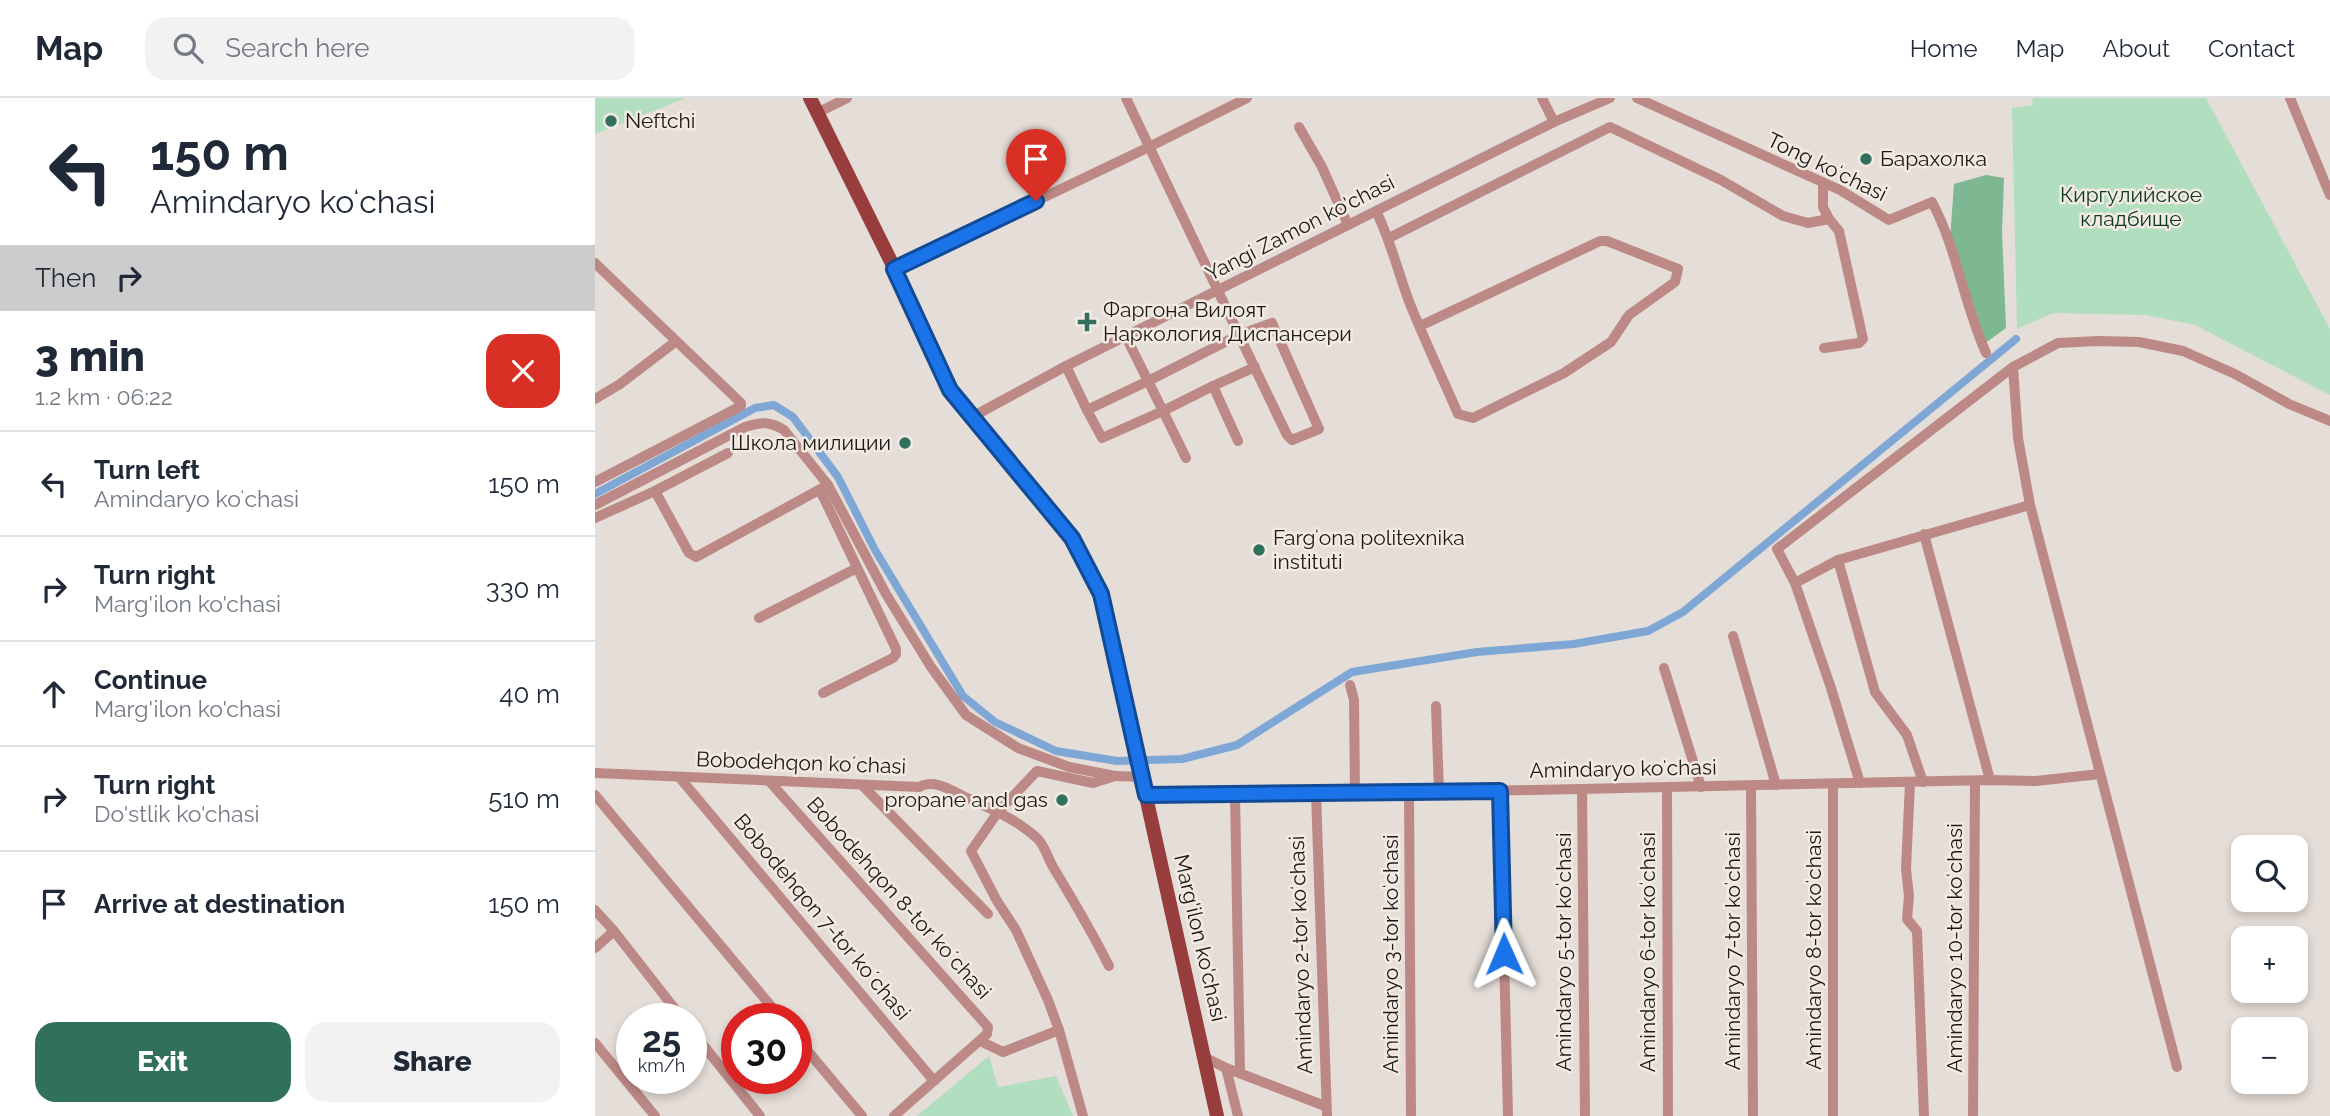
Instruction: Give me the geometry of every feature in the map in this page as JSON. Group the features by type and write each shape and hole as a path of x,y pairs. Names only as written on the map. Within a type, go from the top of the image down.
{"main road":[{"path":"810,98 950,390 972,417"},
{"name":"Marg'ilon ko'chasi","path":"972,417 1072,538 1101,594 1217,1116"}],"street":[{"path":"817,113 848,98"},
{"path":"1087,410 1239,335 1272,323 1319,429 1292,440 1287,435 1239,335 1219,291 1126,98"},
{"path":"1542,98 1554,122"},
{"name":"Yangi Zamon ko'chasi","path":"972,417 1066,366 1554,122 1610,98"},
{"name":"Tong koʻchasi","path":"1637,98 1840,190 1889,220 1932,202 1941,219 1974,326 1986,352"},
{"path":"2290,98 2330,195"},
{"path":"894,269 1149,147 1239,100"},
{"path":"1299,127 1322,167 1348,225"},
{"path":"1389,238 1610,127 1721,180 1783,216 1808,223 1829,219"},
{"path":"1823,183 1823,207 1839,231 1863,339 1859,343 1825,348"},
{"path":"1376,211 1389,238 1409,302 1419,326 1458,414 1473,418 1565,373 1611,342 1629,315 1675,282 1678,269 1607,241 1600,241 1419,326"},
{"path":"595,482 741,406 741,403 596,267"},
{"path":"1126,337 1186,458"},
{"path":"595,399 620,384 675,342"},
{"path":"1860,783 1795,583 1777,549 2013,367 2058,343 2139,342 2183,351 2330,421"},
{"path":"1066,366 1102,438 1255,367"},
{"path":"2013,367 2018,438 2029,505 2177,1067"},
{"path":"1213,386 1238,441"},
{"path":"595,505 745,427 761,422 775,424 784,430 824,487 931,667 966,715 1018,748 1069,767 1115,775 1141,773"},
{"path":"595,518 728,453"},
{"path":"655,491 689,553 696,556 824,487"},
{"path":"823,693 893,658 896,654 824,487"},
{"path":"1795,583 1838,560 2029,505"},
{"path":"1924,534 1990,780"},
{"path":"1838,560 1875,692 1907,734 1923,782"},
{"path":"759,618 857,568"},
{"path":"1733,636 1776,785"},
{"path":"1664,668 1702,787"},
{"path":"1350,685 1354,700 1355,793"},
{"path":"1436,706 1439,792"},
{"path":"1083,1116 1048,1000 1016,930 997,901 971,851 997,812 1037,771 1093,783 1115,775"},
{"name":"Bobodehqon koʼchasi","path":"595,773 919,787 932,783 997,812 1024,827 1040,842 1109,966"},
{"name":"Amindaryo koʻchasi","path":"1146,795 2036,781 2100,774"},
{"name":"Bobodehqon 7-tor koʼchasi","path":"680,778 934,1081"},
{"name":"Amindaryo 10-tor koʻchasi","path":"1973,1116 1975,781"},
{"name":"Bobodehqon 8-tor koʼchasi","path":"770,782 988,1027 987,1034 980,1041"},
{"path":"1910,783 1906,869 1909,896 1907,919 1917,931 1924,1116"},
{"name":"Amindaryo 8-tor koʻchasi","path":"1833,784 1833,1116"},
{"path":"862,785 988,914"},
{"name":"Amindaryo 7-tor koʻchasi","path":"1751,786 1753,1116"},
{"name":"Amindaryo 6-tor koʻchasi","path":"1667,788 1668,1116"},
{"name":"Amindaryo 5-tor koʻchasi","path":"1582,789 1585,1116"},
{"path":"1500,791 1508,1116"},
{"name":"Amindaryo 3-tor koʻchasi","path":"1409,792 1411,1116"},
{"name":"Amindaryo 2-tor koʻchasi","path":"1316,793 1326,1111"},
{"path":"1235,794 1240,1073"},
{"path":"595,795 768,1003"},
{"path":"595,910 670,1003"},
{"path":"595,948 614,931"},
{"path":"894,1116 980,1041 1003,1052 1059,1030"},
{"path":"595,1043 655,1116"},
{"path":"707,1050 760,1116"},
{"path":"812,1056 862,1116"},
{"path":"1204,1057 1326,1111"},
{"path":"1226,1068 1238,1116"}],"green space":[{"name":"Neftchi","path":"595,98 686,98 595,134"},
{"name":"Киргулийское кладбище","path":"2032,98 2206,98 2330,329 2330,395 2195,325 2145,315 2053,313 2017,329 2012,108 2033,105"},
{"path":"1986,175 2004,178 2002,231 2006,328 1984,344 1950,239 1954,184"},
{"path":"989,1056 998,1087 1056,1076 1073,1116 917,1116"}],"waterway":[{"path":"595,494 755,408 774,405 793,417 838,477 875,550 963,696 995,722 1056,751 1117,761 1182,759 1237,745 1352,672 1477,652 1574,644 1648,631 1683,612 2016,339"}],"place":[{"name":"Neftchi","path":"611,121"},
{"name":"Барахолка","path":"1866,159"},
{"name":"Фаргона Вилоят Наркология Диспансери","path":"1087,322"},
{"name":"Школа милиции","path":"905,443"},
{"name":"Fargʻona politexnika instituti","path":"1259,550"},
{"name":"propane and gas","path":"1062,800"}],"route":[{"path":"1036,201 894,269 950,390 1072,538 1101,594 1146,795 1500,791 1504,954"}]}
